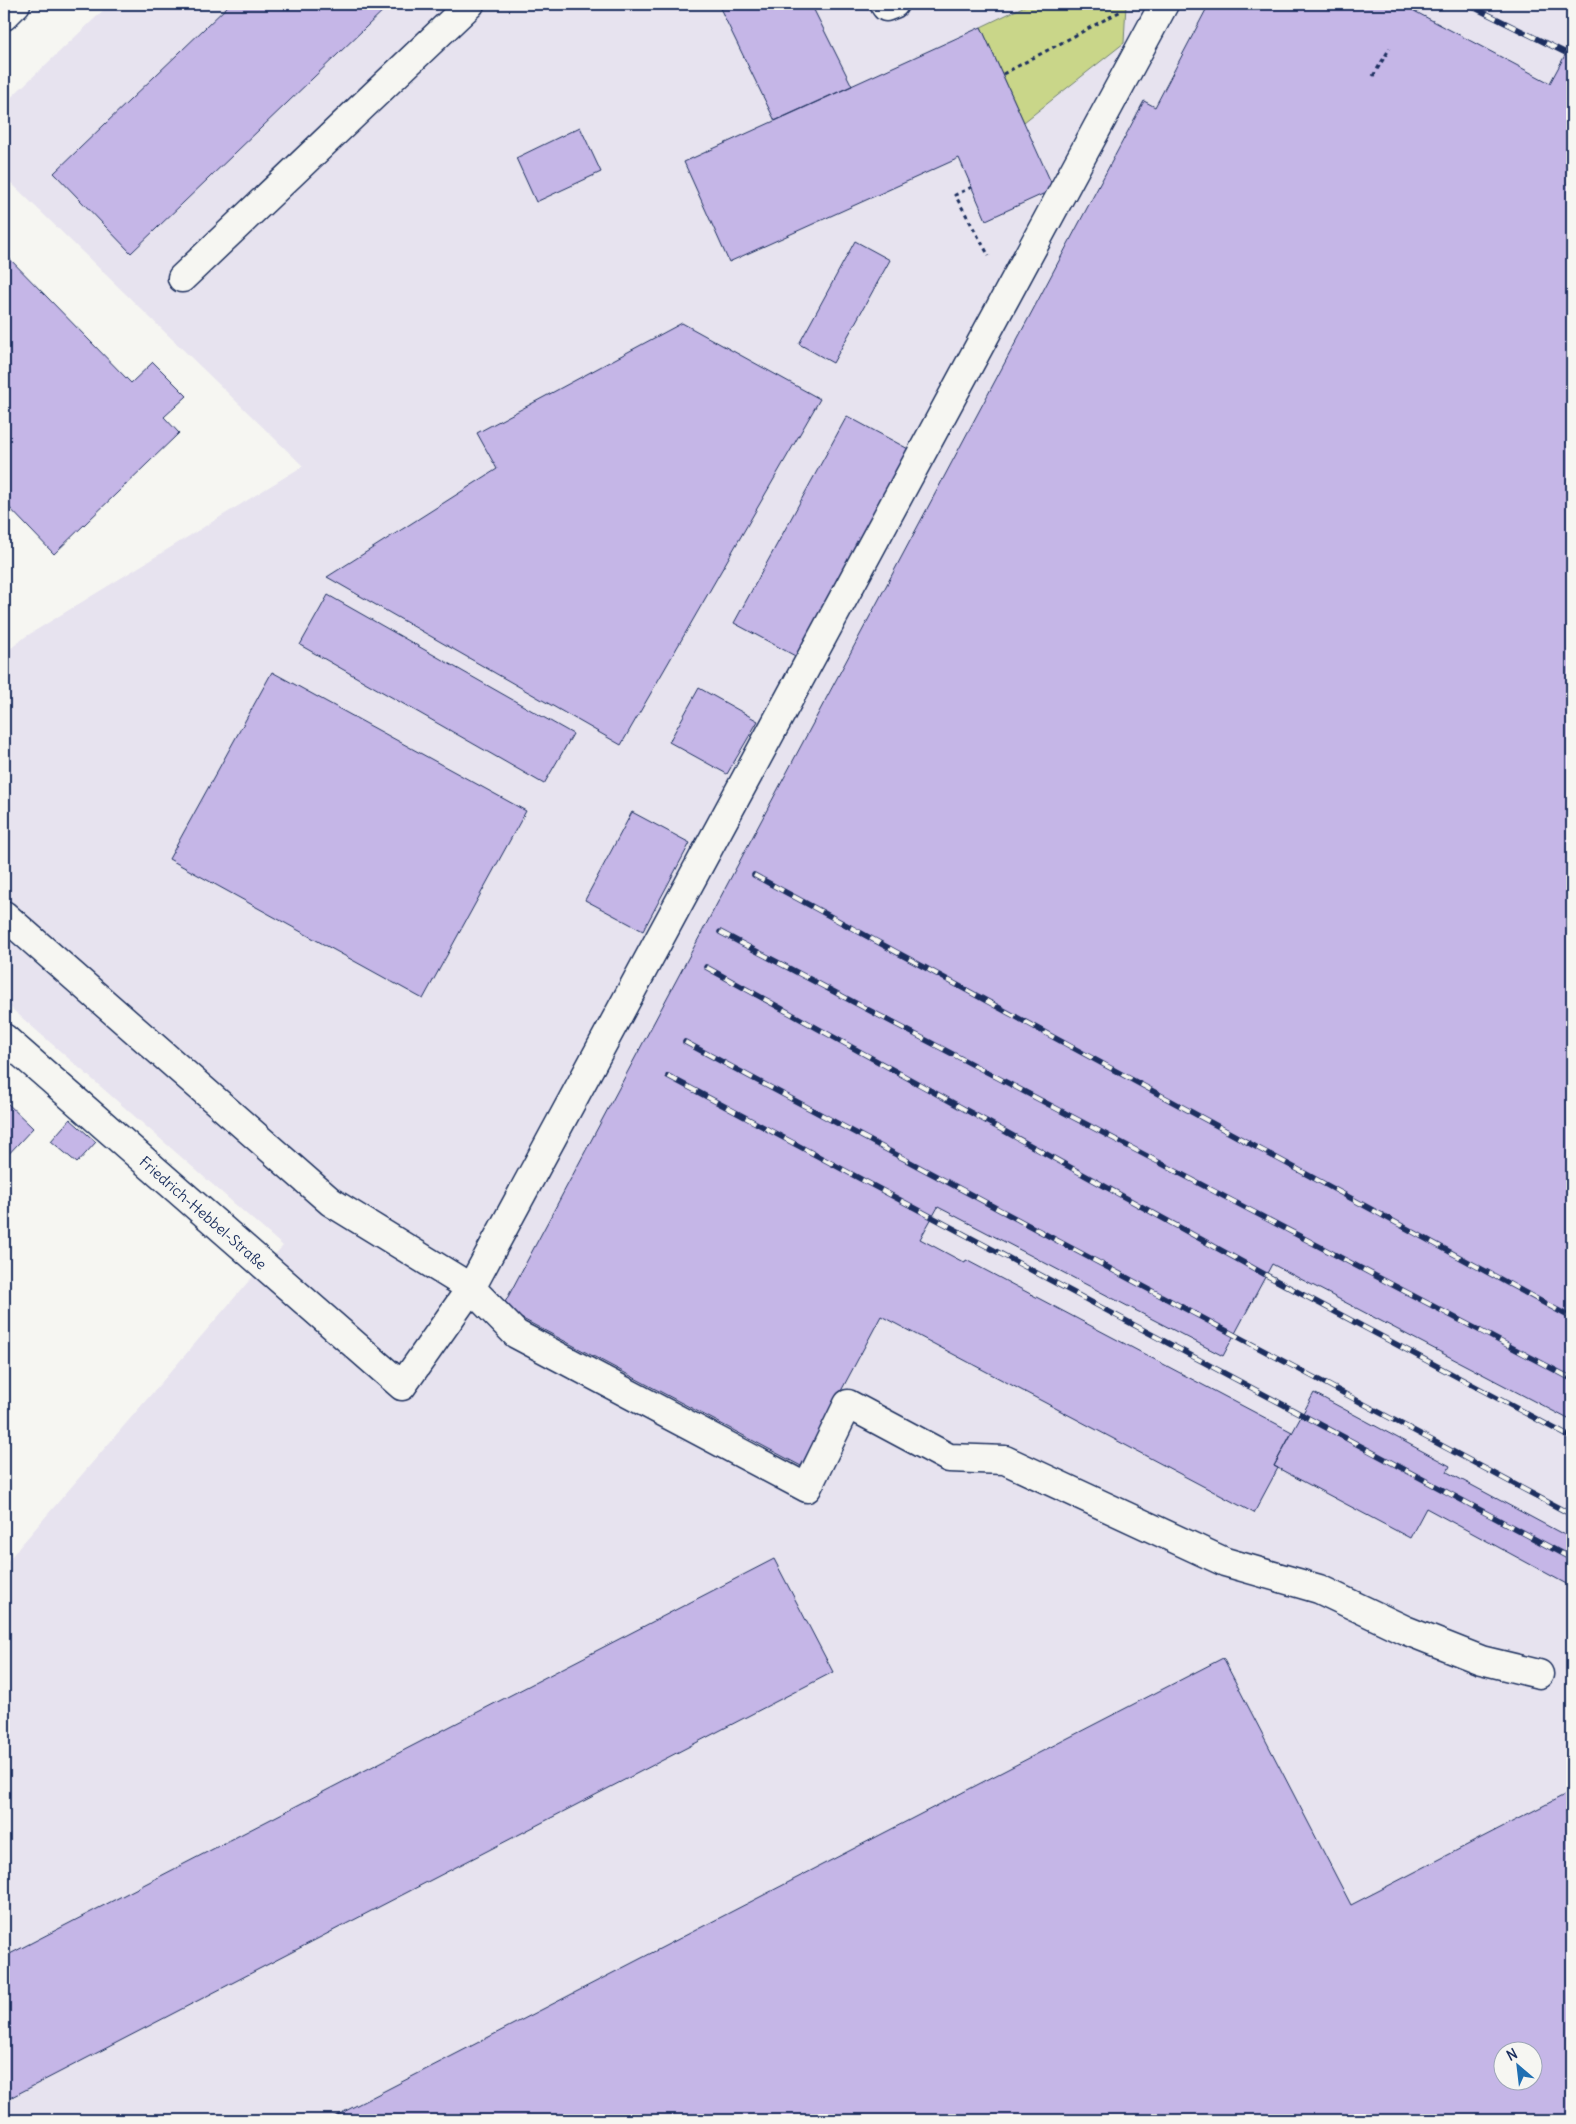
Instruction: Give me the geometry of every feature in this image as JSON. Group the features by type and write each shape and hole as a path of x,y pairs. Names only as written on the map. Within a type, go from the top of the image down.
{"main road":[{"path":"4,16 16,4"},
{"path":"182,278 470,4"},
{"path":"884,4 886,7 894,4"},
{"path":"471,1288 1164,4"},
{"path":"4,915 331,1202 471,1288 516,1334 807,1488 848,1404 949,1458 1005,1460 1225,1562 1319,1588 1405,1630 1481,1660 1539,1674"},
{"name":"Friedrich-Hebbel-Straße","path":"4,1038 402,1386 471,1288"}],"path":[{"path":"1002,74 1113,15"},
{"path":"1374,76 1390,48"},
{"path":"972,188 955,196 1008,292"}],"shaded area":[{"path":"110,4 1572,4 1572,2120 4,2120 4,1565 248,1282 283,1246 4,1002 4,654 25,637 303,466 4,176 4,104"}],"green space":[{"path":"1029,4 1126,4 1124,43 1024,122 981,27"}],"building":[{"path":"230,4 390,4 131,253 54,173"},
{"path":"718,4 811,4 852,86 775,121"},
{"path":"1209,4 1401,4 1550,83 1572,45 1572,1421 1272,1264 1223,1356 938,1207 920,1239 965,1263 966,1260 1292,1432 1274,1466 1278,1468 1254,1513 881,1316 801,1466 502,1308 1144,101 1155,107"},
{"path":"981,27 1054,189 986,220 959,158 729,262 684,162"},
{"path":"580,127 601,172 536,202 516,158"},
{"path":"855,241 890,260 833,363 799,344"},
{"path":"4,253 131,383 153,362 187,396 164,417 179,433 54,554 4,502"},
{"path":"682,323 820,399 621,745 327,577 497,469 477,433"},
{"path":"847,416 912,451 799,658 734,623"},
{"path":"328,595 573,734 544,784 300,645"},
{"path":"272,672 526,811 423,999 169,859"},
{"path":"699,688 758,721 727,774 669,742"},
{"path":"632,812 690,843 643,931 585,900"},
{"path":"4,1100 33,1128 4,1159"},
{"path":"70,1119 96,1142 77,1163 51,1141"},
{"path":"1314,1393 1450,1466 1447,1472 1572,1539 1572,1587 1426,1508 1410,1538 1274,1466"},
{"path":"774,1559 833,1672 4,2101 4,1957"},
{"path":"1223,1658 1351,1905 1572,1791 1572,2120 328,2120"}],"railway":[{"path":"1467,4 1566,53"},
{"path":"754,875 1572,1318"},
{"path":"720,932 1572,1379"},
{"path":"706,967 1266,1275 1572,1438"},
{"path":"685,1042 1572,1515"},
{"path":"668,1076 1572,1559"}]}
